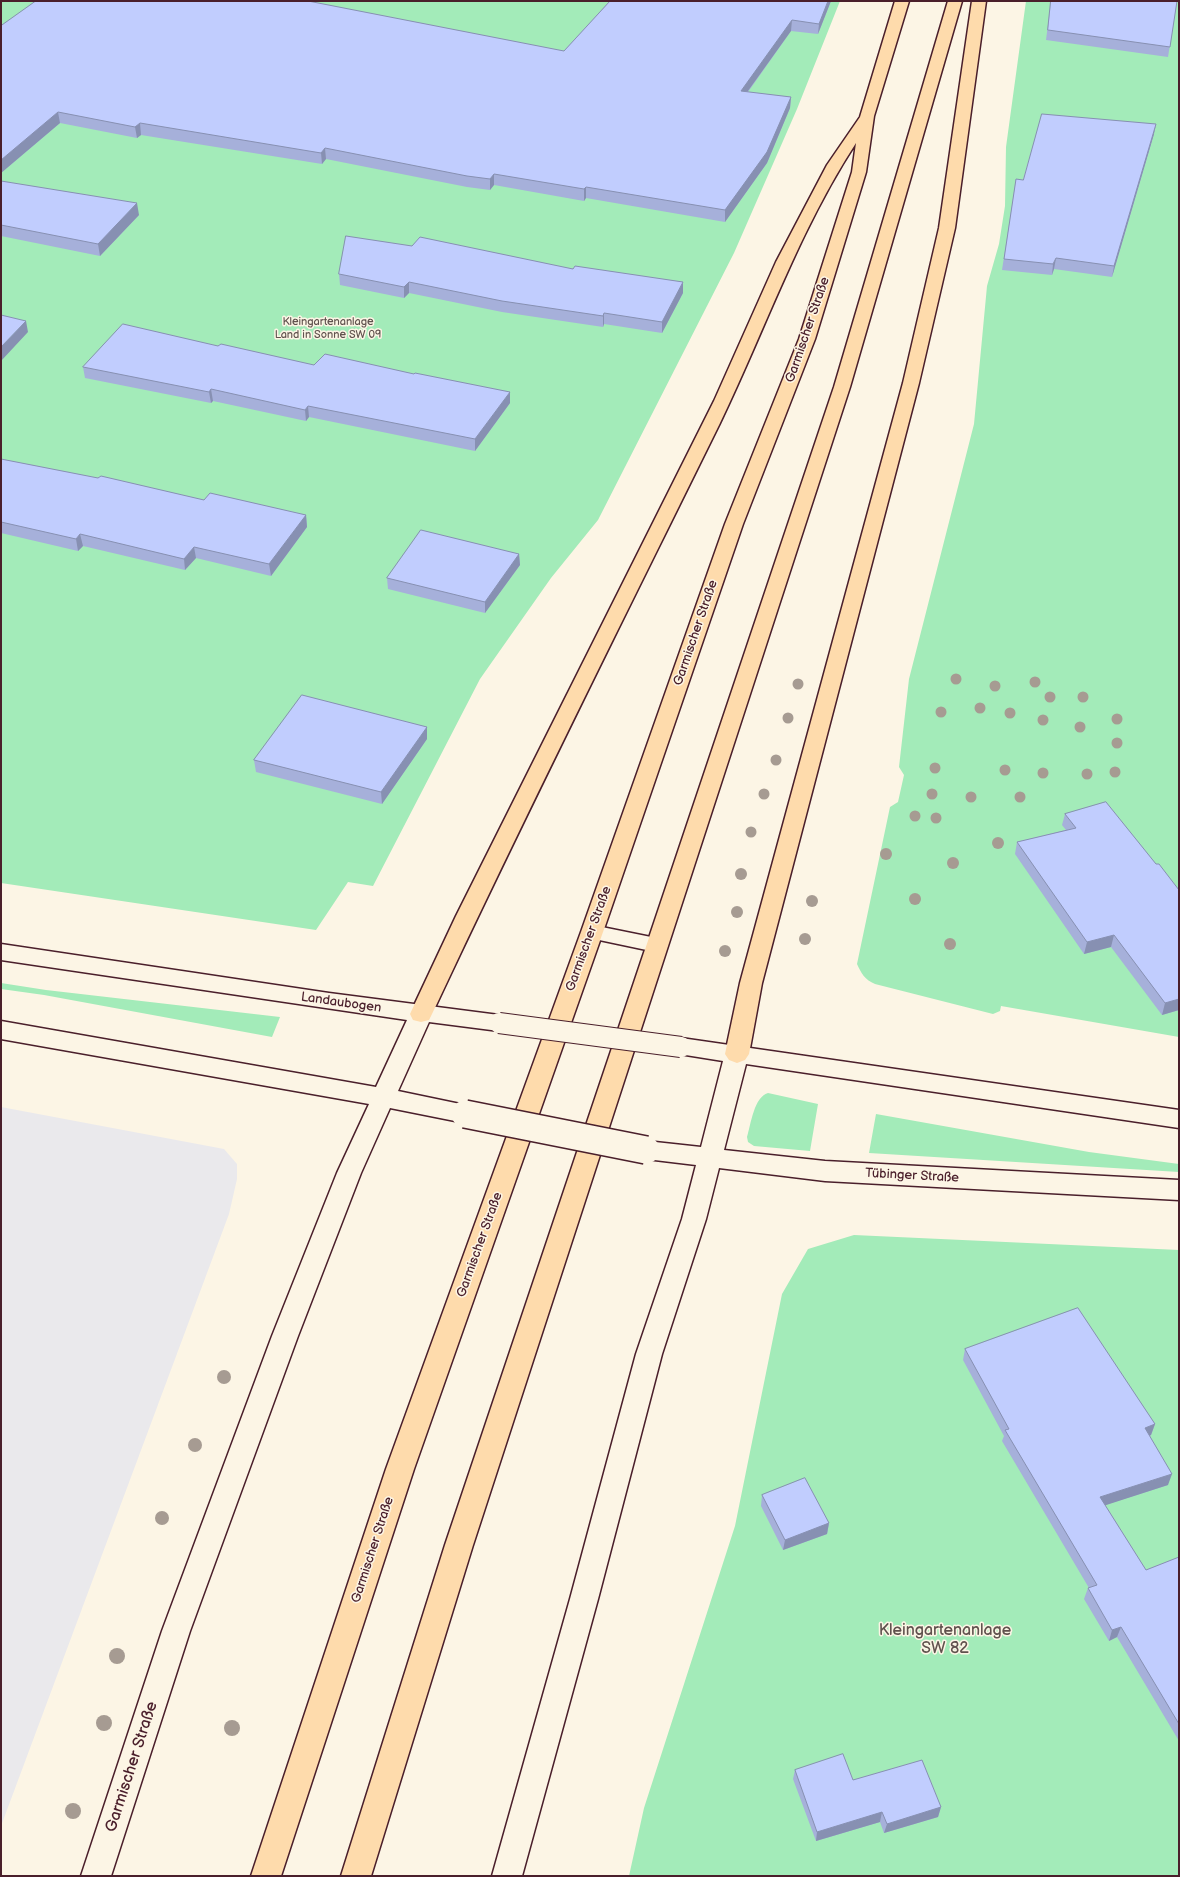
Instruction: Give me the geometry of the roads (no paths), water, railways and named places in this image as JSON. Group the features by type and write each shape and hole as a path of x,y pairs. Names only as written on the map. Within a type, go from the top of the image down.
{"highway":[{"name":"Garmischer Straße","path":"266,1876 400,1469 592,932 734,524 807,339 859,172 867,116 902,1"},
{"path":"356,1876 461,1538 656,945 842,387 955,1"},
{"path":"737,1054 751,982 911,383 947,228 979,1"},
{"path":"421,1014 454,943 722,401 784,262 834,165 867,116"}],"main road":[{"name":"Landaubogen","path":"1,952 421,1014 737,1054"},
{"name":"Garmischer Straße","path":"96,1876 179,1624 285,1336 349,1173 421,1014"},
{"path":"1,1030 383,1097"},
{"path":"507,1876 584,1599 649,1354 694,1219 737,1054 897,1076 1179,1119"},
{"name":"Tübinger Straße","path":"383,1097 646,1150 709,1158 825,1171 1179,1190"}],"lane":[{"path":"592,932 656,945"}],"park label":[{"name":"Kleingartenanlage Land in Sonne SW 09","path":"328,328"},
{"name":"Kleingartenanlage SW 82","path":"945,1640"}]}
